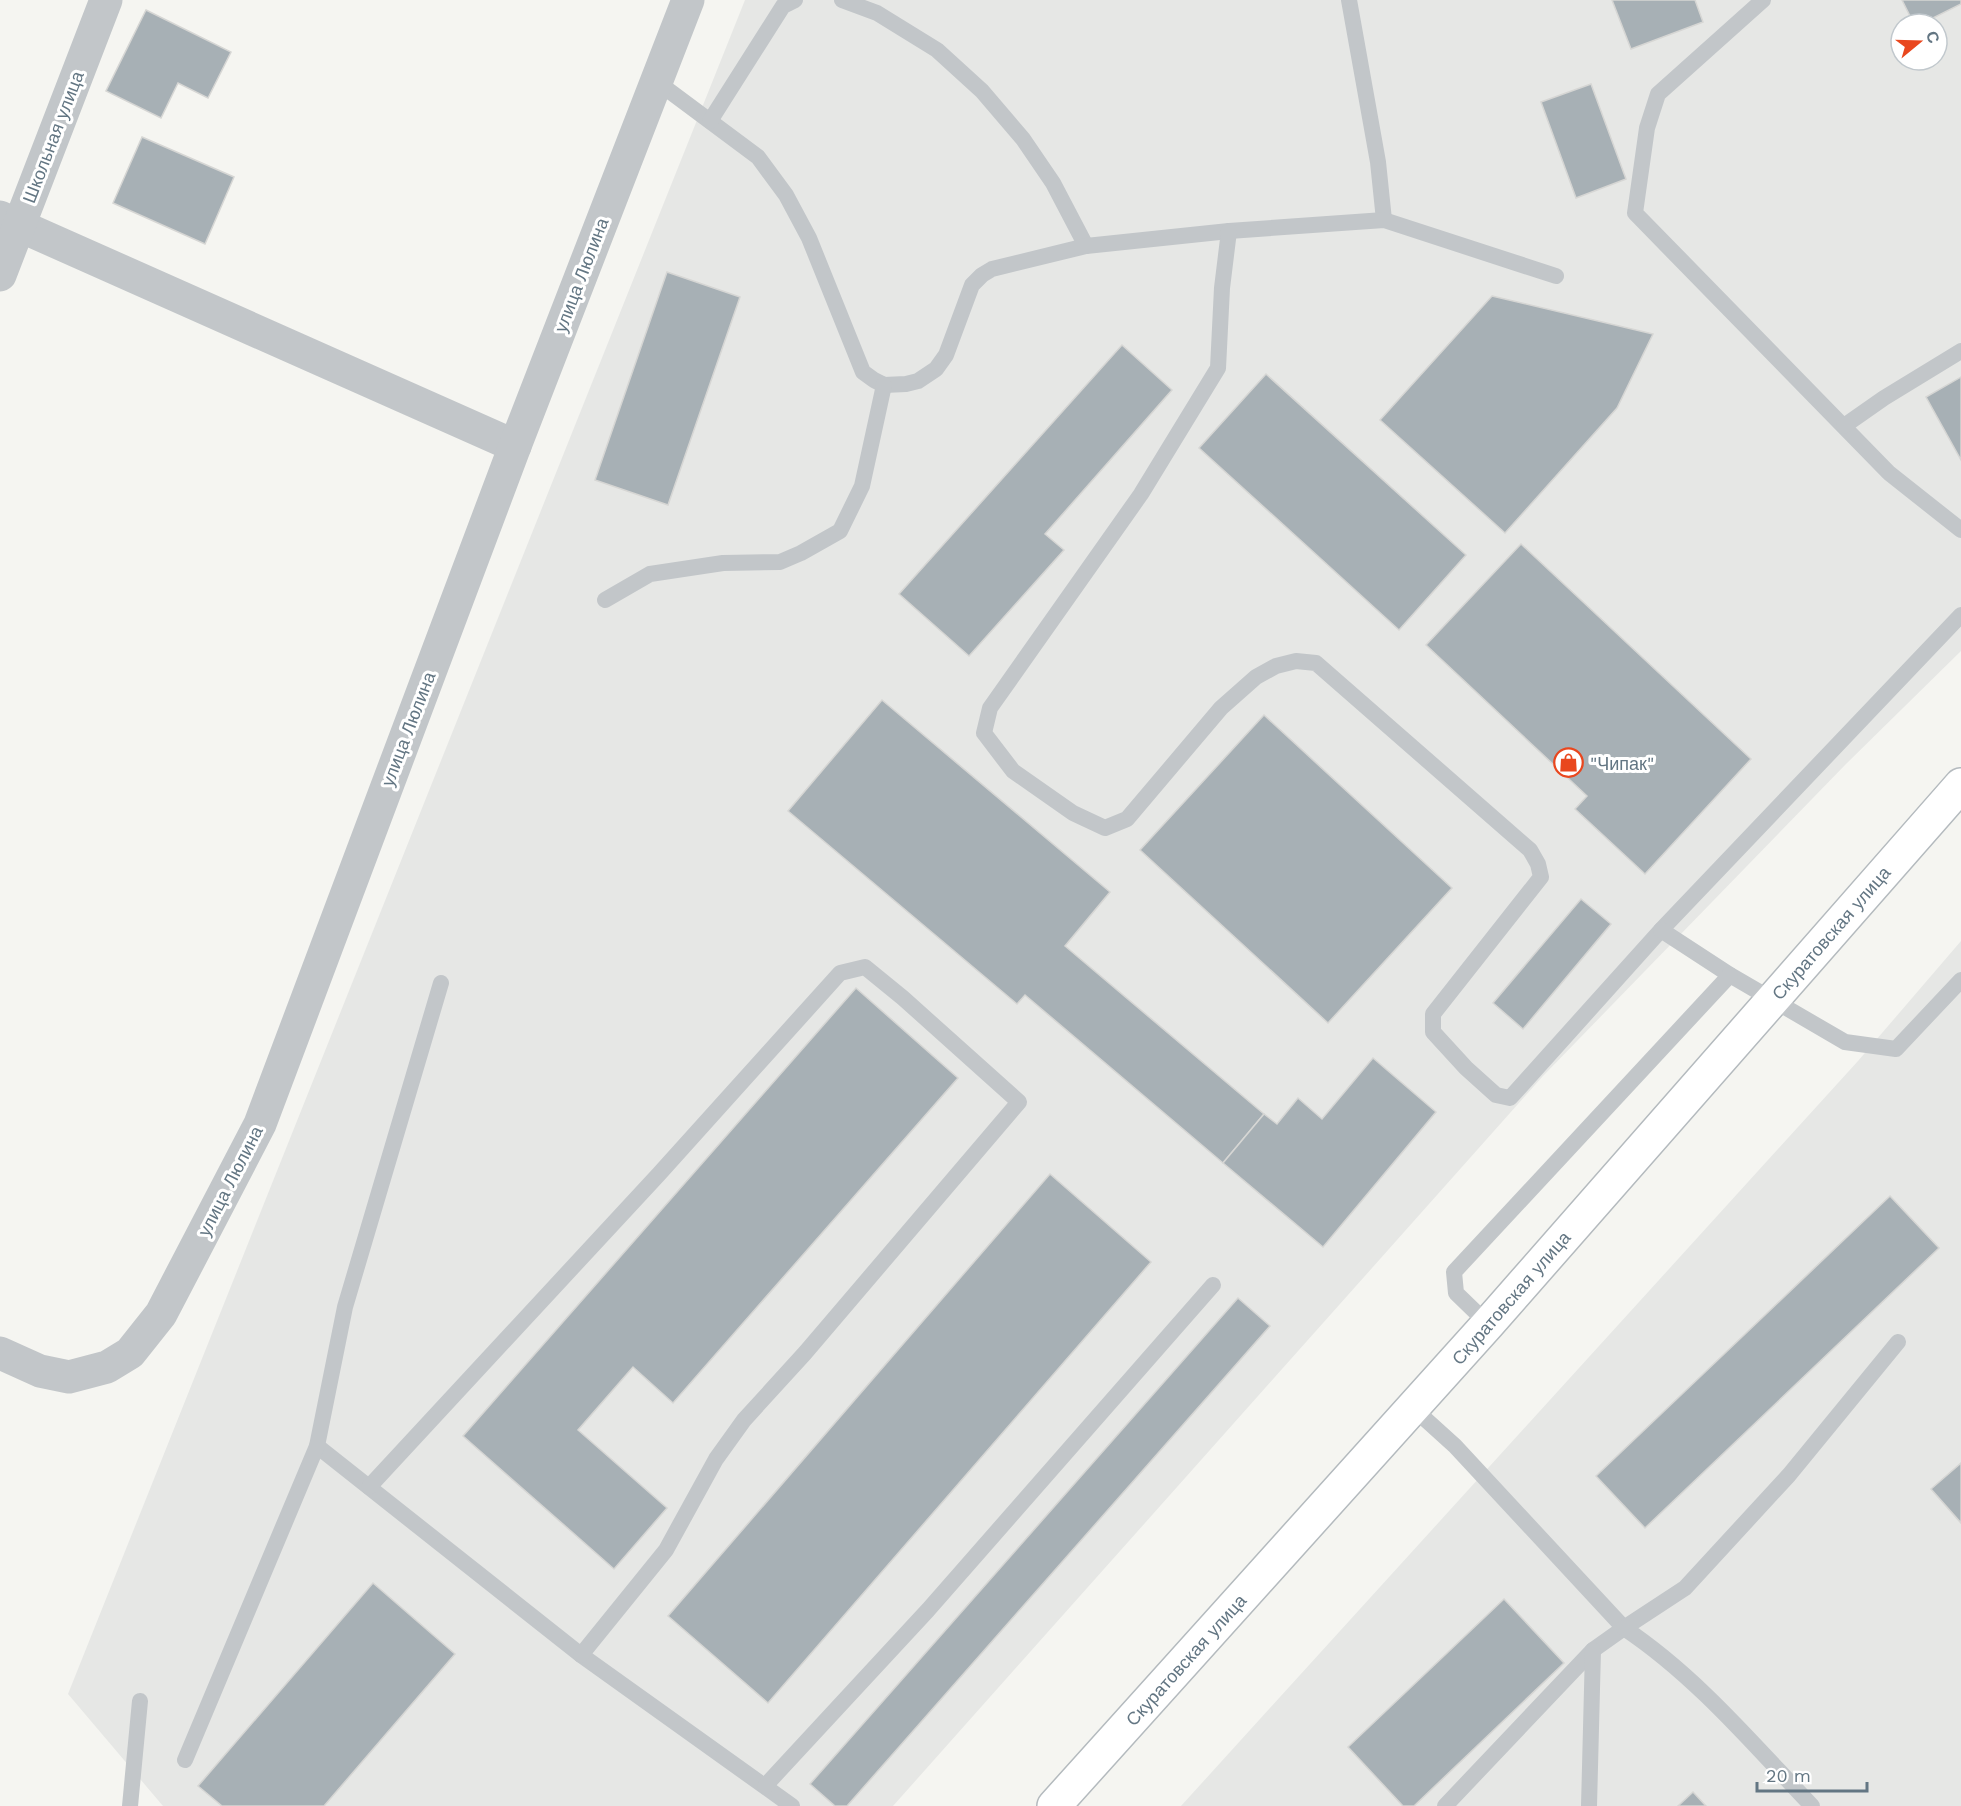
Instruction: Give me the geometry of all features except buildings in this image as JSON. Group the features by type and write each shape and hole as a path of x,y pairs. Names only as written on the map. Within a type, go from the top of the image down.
{"street":[{"name":"Школьная улица","path":"0,275 9,221 106,0"},
{"name":"улица Люлина","path":"0,1353 40,1371 69,1377 107,1367 130,1353 161,1314 255,1134 515,446 688,0"},
{"path":"9,221 515,446"},
{"name":"Скуратовская улица","path":"1054,1806 1488,1324 1961,785"}],"lane":[{"path":"710,121 783,6 795,0"},
{"path":"842,0 877,13 937,50 982,91 1023,139 1053,183 1086,246"},
{"path":"1349,0 1378,162 1384,220"},
{"path":"1763,0 1658,94 1647,128 1635,213 1889,473 1961,530"},
{"path":"656,81 758,157 786,195 809,238 863,372 884,385 918,381 936,369 946,355 972,285 982,275 992,269 1086,246 1229,231 1384,220 1556,276"},
{"path":"1229,231 1222,288 1218,368 1141,494 990,708 984,733 1013,771 1073,813 1105,828 1127,819 1221,708 1256,677 1276,666 1296,661 1316,663 1530,850 1538,864 1541,877 1433,1014 1432,1032 1466,1068 1496,1095 1510,1098 1661,930 1961,615"},
{"path":"1844,426 1884,398 1961,351"},
{"path":"605,600 650,574 723,563 780,562 801,554 840,531 862,486 884,385"},
{"path":"1661,930 1730,975 1845,1042 1896,1049 1961,980"},
{"path":"369,1487 651,1182 840,973 865,967 1019,1102 805,1353 744,1420 716,1459 666,1550 581,1655"},
{"path":"1488,1324 1456,1293 1454,1272 1730,975"},
{"path":"185,1760 317,1446 345,1306 441,983"},
{"path":"765,1786 928,1610 1213,1285"},
{"path":"1445,1806 1593,1650 1685,1588 1789,1475 1898,1342"},
{"path":"1413,1408 1455,1446 1624,1628 1650,1645 1706,1695 1812,1806"},
{"path":"317,1446 581,1655 792,1806"},
{"path":"1589,1806 1593,1650"},
{"path":"130,1806 140,1701"}],"shaded area":[{"path":"745,0 1961,0 1961,651 1846,764 1543,1076 893,1806 163,1806 68,1694"},
{"path":"1961,941 1961,1806 1181,1806 1858,1061"}],"place":[{"name":"\"Чипак\"","path":"1569,763"}]}
